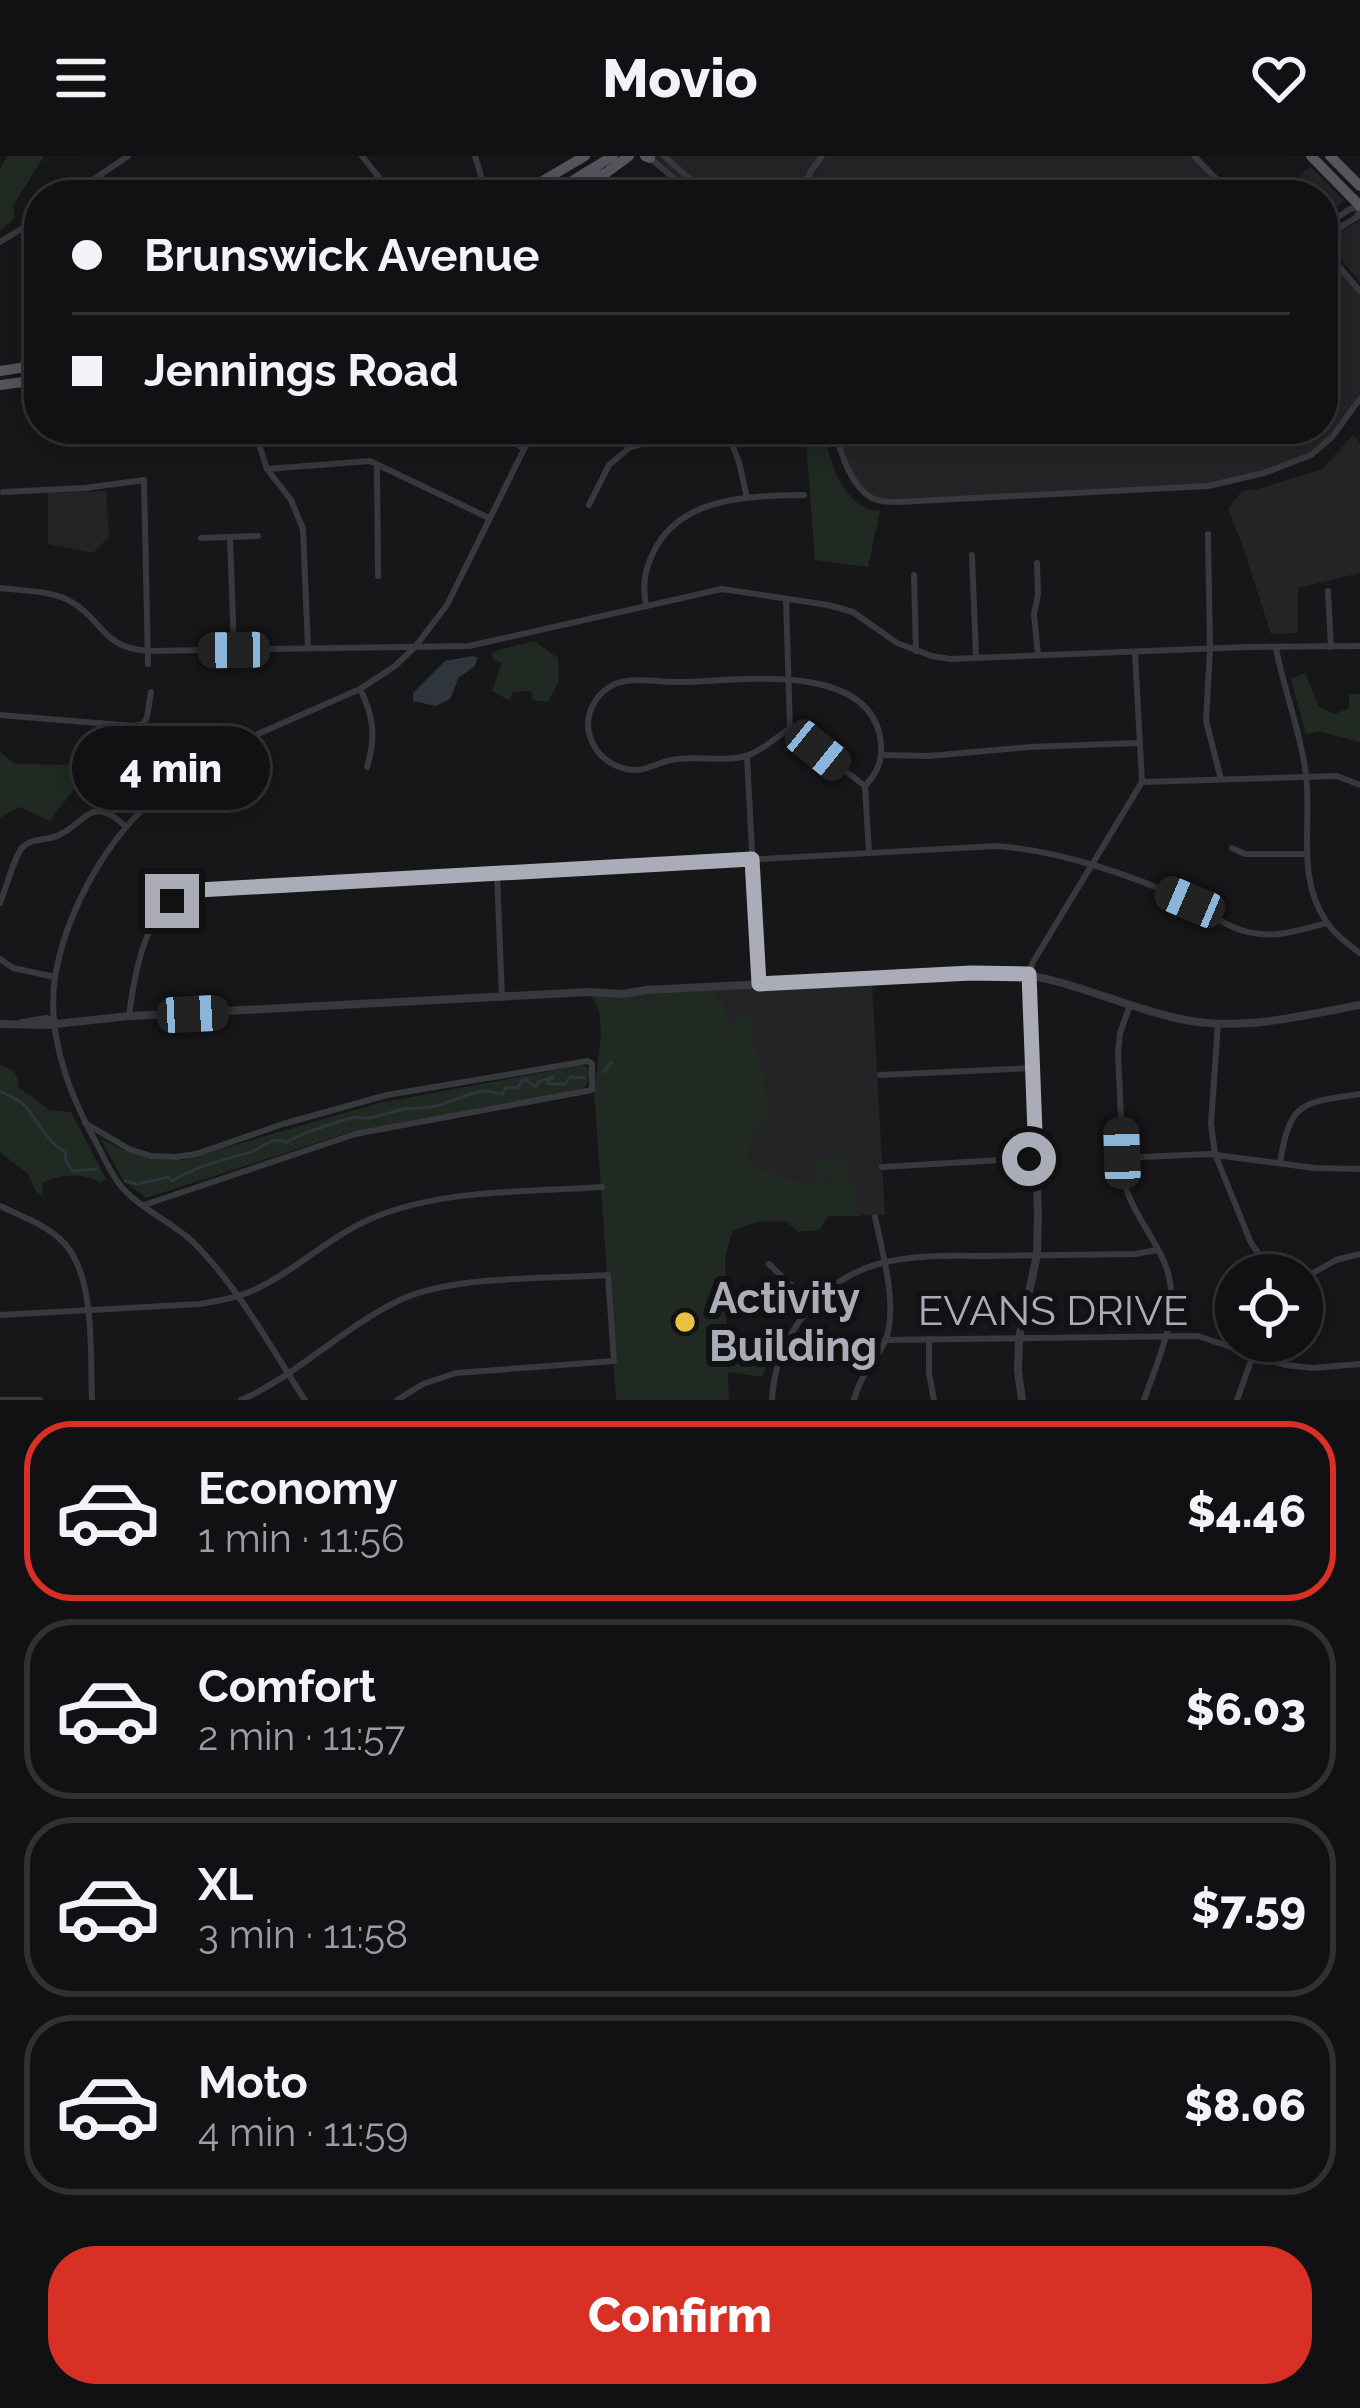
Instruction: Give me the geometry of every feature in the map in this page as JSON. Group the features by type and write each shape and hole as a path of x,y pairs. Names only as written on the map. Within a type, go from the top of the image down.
{"main road":[{"path":"544,180 585,156"},
{"path":"575,180 614,156"},
{"path":"591,180 629,156"},
{"path":"1311,156 1334,180"},
{"path":"1330,156 1360,186"},
{"path":"1338,184 1360,207"}],"street":[{"path":"93,180 128,156"},
{"path":"362,156 381,180"},
{"path":"664,156 691,180"},
{"path":"1194,156 1217,180"},
{"path":"648,157 676,180"},
{"path":"1338,229 1357,217 1360,207"},
{"path":"1338,265 1360,291"},
{"path":"1338,428 1360,399"},
{"path":"259,444 302,529 308,648"},
{"path":"516,444 524,448"},
{"path":"258,734 360,689 415,646 447,605 526,444"},
{"path":"589,505 609,465 642,444"},
{"path":"732,444 747,498"},
{"path":"838,444 869,496 899,502 1208,486 1311,455 1323,444"},
{"path":"268,469 358,460 376,464 489,518"},
{"path":"376,464 378,576"},
{"path":"3,492 144,480 148,664"},
{"path":"646,605 646,569 671,526 686,514 747,498 804,495"},
{"path":"1208,534 1206,721 1221,779"},
{"path":"201,538 258,536"},
{"path":"230,537 234,650"},
{"path":"972,555 976,657"},
{"path":"1037,563 1038,655"},
{"path":"914,575 916,651"},
{"path":"0,588 62,597 86,612 109,639 148,651 489,644 722,589 853,612 897,643 950,658 1360,646"},
{"path":"1328,591 1331,646"},
{"path":"786,598 790,728 865,786"},
{"path":"1276,648 1306,776 1305,854 1310,884 1327,923 1360,953"},
{"path":"1022,1400 1018,1338 1037,1255 1033,962 1142,782 1135,653"},
{"path":"790,728 747,756 676,759 642,771 605,760 595,750 587,723 596,698 605,689 635,680 788,680 830,687 861,704 876,725 881,754 876,774 865,786 869,852"},
{"path":"360,689 373,722 368,767"},
{"path":"0,715 143,724 151,692"},
{"path":"881,754 928,756 1138,743"},
{"path":"225,752 148,805 126,827 90,880 56,976 56,1022 67,1083 116,1180 211,1261 305,1400"},
{"path":"747,756 759,984"},
{"path":"1142,782 1336,776 1360,785"},
{"path":"0,903 21,850 28,844 61,835 91,813 112,816 126,827"},
{"path":"129,1016 137,966 164,908 198,890 1010,847 1068,858 1155,887 1250,933 1292,932 1327,923"},
{"path":"1232,848 1246,854 1305,854"},
{"path":"497,873 502,998"},
{"path":"0,959 13,968 56,976"},
{"path":"0,1024 971,973 1046,973 1130,1005 1218,1024 1268,1022 1360,1005"},
{"path":"1130,1005 1118,1053 1122,1158 1128,1199 1165,1264 1172,1306 1144,1400"},
{"path":"1218,1024 1211,1124 1215,1154 1258,1254"},
{"path":"86,1123 129,1149 176,1157 387,1095 592,1064 592,1090 355,1134 144,1205"},
{"path":"880,1076 1033,1068"},
{"path":"1280,1163 1288,1125 1302,1107 1360,1094"},
{"path":"1122,1158 1215,1154 1360,1169"},
{"path":"882,1167 1036,1159"},
{"path":"0,1315 200,1304 269,1282 348,1229 407,1207 436,1200 602,1187"},
{"path":"0,1206 42,1226 65,1244 78,1264 85,1284 92,1400"},
{"path":"854,1400 862,1375 885,1340 890,1313 875,1217"},
{"path":"772,1400 784,1348 812,1305 848,1277 884,1263 934,1256 1157,1250"},
{"path":"1323,1268 1360,1254"},
{"path":"769,1264 812,1305"},
{"path":"241,1400 393,1303 427,1290 608,1275 614,1361 456,1372 397,1400"},
{"name":"EVANS DRIVE","path":"885,1340 1198,1336 1215,1342"},
{"path":"929,1340 934,1400"},
{"path":"1237,1400 1249,1362"},
{"name":"EVANS DRIVE","path":"1276,1362 1313,1368 1360,1364"},
{"path":"0,1400 40,1400"}],"shaded area":[{"path":"7,156 44,156 29,180 24,180 13,206 15,218 0,231 0,170"},
{"path":"649,156 1194,156 1217,180 677,180"},
{"path":"1310,166 1324,180 1295,180"},
{"path":"1360,220 1360,282 1338,257 1338,233"},
{"path":"1338,267 1360,292 1360,399 1338,428"},
{"path":"1353,435 1360,443 1360,573 1298,588 1298,633 1271,634 1228,509 1242,491 1322,469"},
{"path":"806,444 827,444 847,492 856,502 880,511 868,567 815,560"},
{"path":"840,444 1322,444 1311,455 1264,473 1208,486 880,501 858,484"},
{"path":"106,491 109,537 93,553 48,544 48,493"},
{"path":"534,641 558,658 559,681 548,702 533,700 531,691 512,692 510,701 492,691 502,663 493,659 492,652"},
{"path":"478,658 474,667 459,677 450,699 436,706 413,701 413,693 445,661"},
{"path":"1305,673 1319,707 1335,714 1349,708 1349,694 1360,694 1360,742 1317,731 1306,735 1291,679"},
{"path":"0,752 15,764 92,765 50,821 19,807 0,818"},
{"path":"872,980 885,1215 809,1215 733,1230 717,986"},
{"path":"717,986 718,1001 724,1001 727,1037 740,1017 751,1017 753,1044 764,1075 766,1117 748,1146 753,1168 808,1184 835,1184 836,1180 815,1178 815,1159 845,1159 846,1178 853,1182 861,1216 829,1216 819,1230 798,1232 784,1219 733,1230 725,1257 727,1342 769,1357 762,1377 728,1372 729,1400 616,1400 594,1091 601,1035 599,1011 590,993"},
{"path":"0,1065 13,1070 18,1087 49,1110 71,1112 106,1179 100,1183 63,1176 42,1183 43,1197 35,1190 28,1174 0,1152"},
{"path":"582,1065 589,1068 583,1089 347,1133 146,1198 123,1180 100,1138 140,1155 183,1160 379,1103"}],"waterway":[{"path":"603,1072 612,1062"},
{"path":"125,1181 137,1184 169,1177 172,1181 273,1141 287,1142 353,1118 431,1107 479,1092 503,1094 506,1087 517,1088 523,1080 536,1088 538,1082 553,1077 547,1083 585,1078"},
{"path":"0,1091 26,1107 65,1152 72,1171 97,1169"}],"place":[{"name":"Activity Building","path":"685,1322"}],"route":[{"path":"172,901 198,890 752,859 759,984 1029,974 1036,1159 1029,1159"}]}
